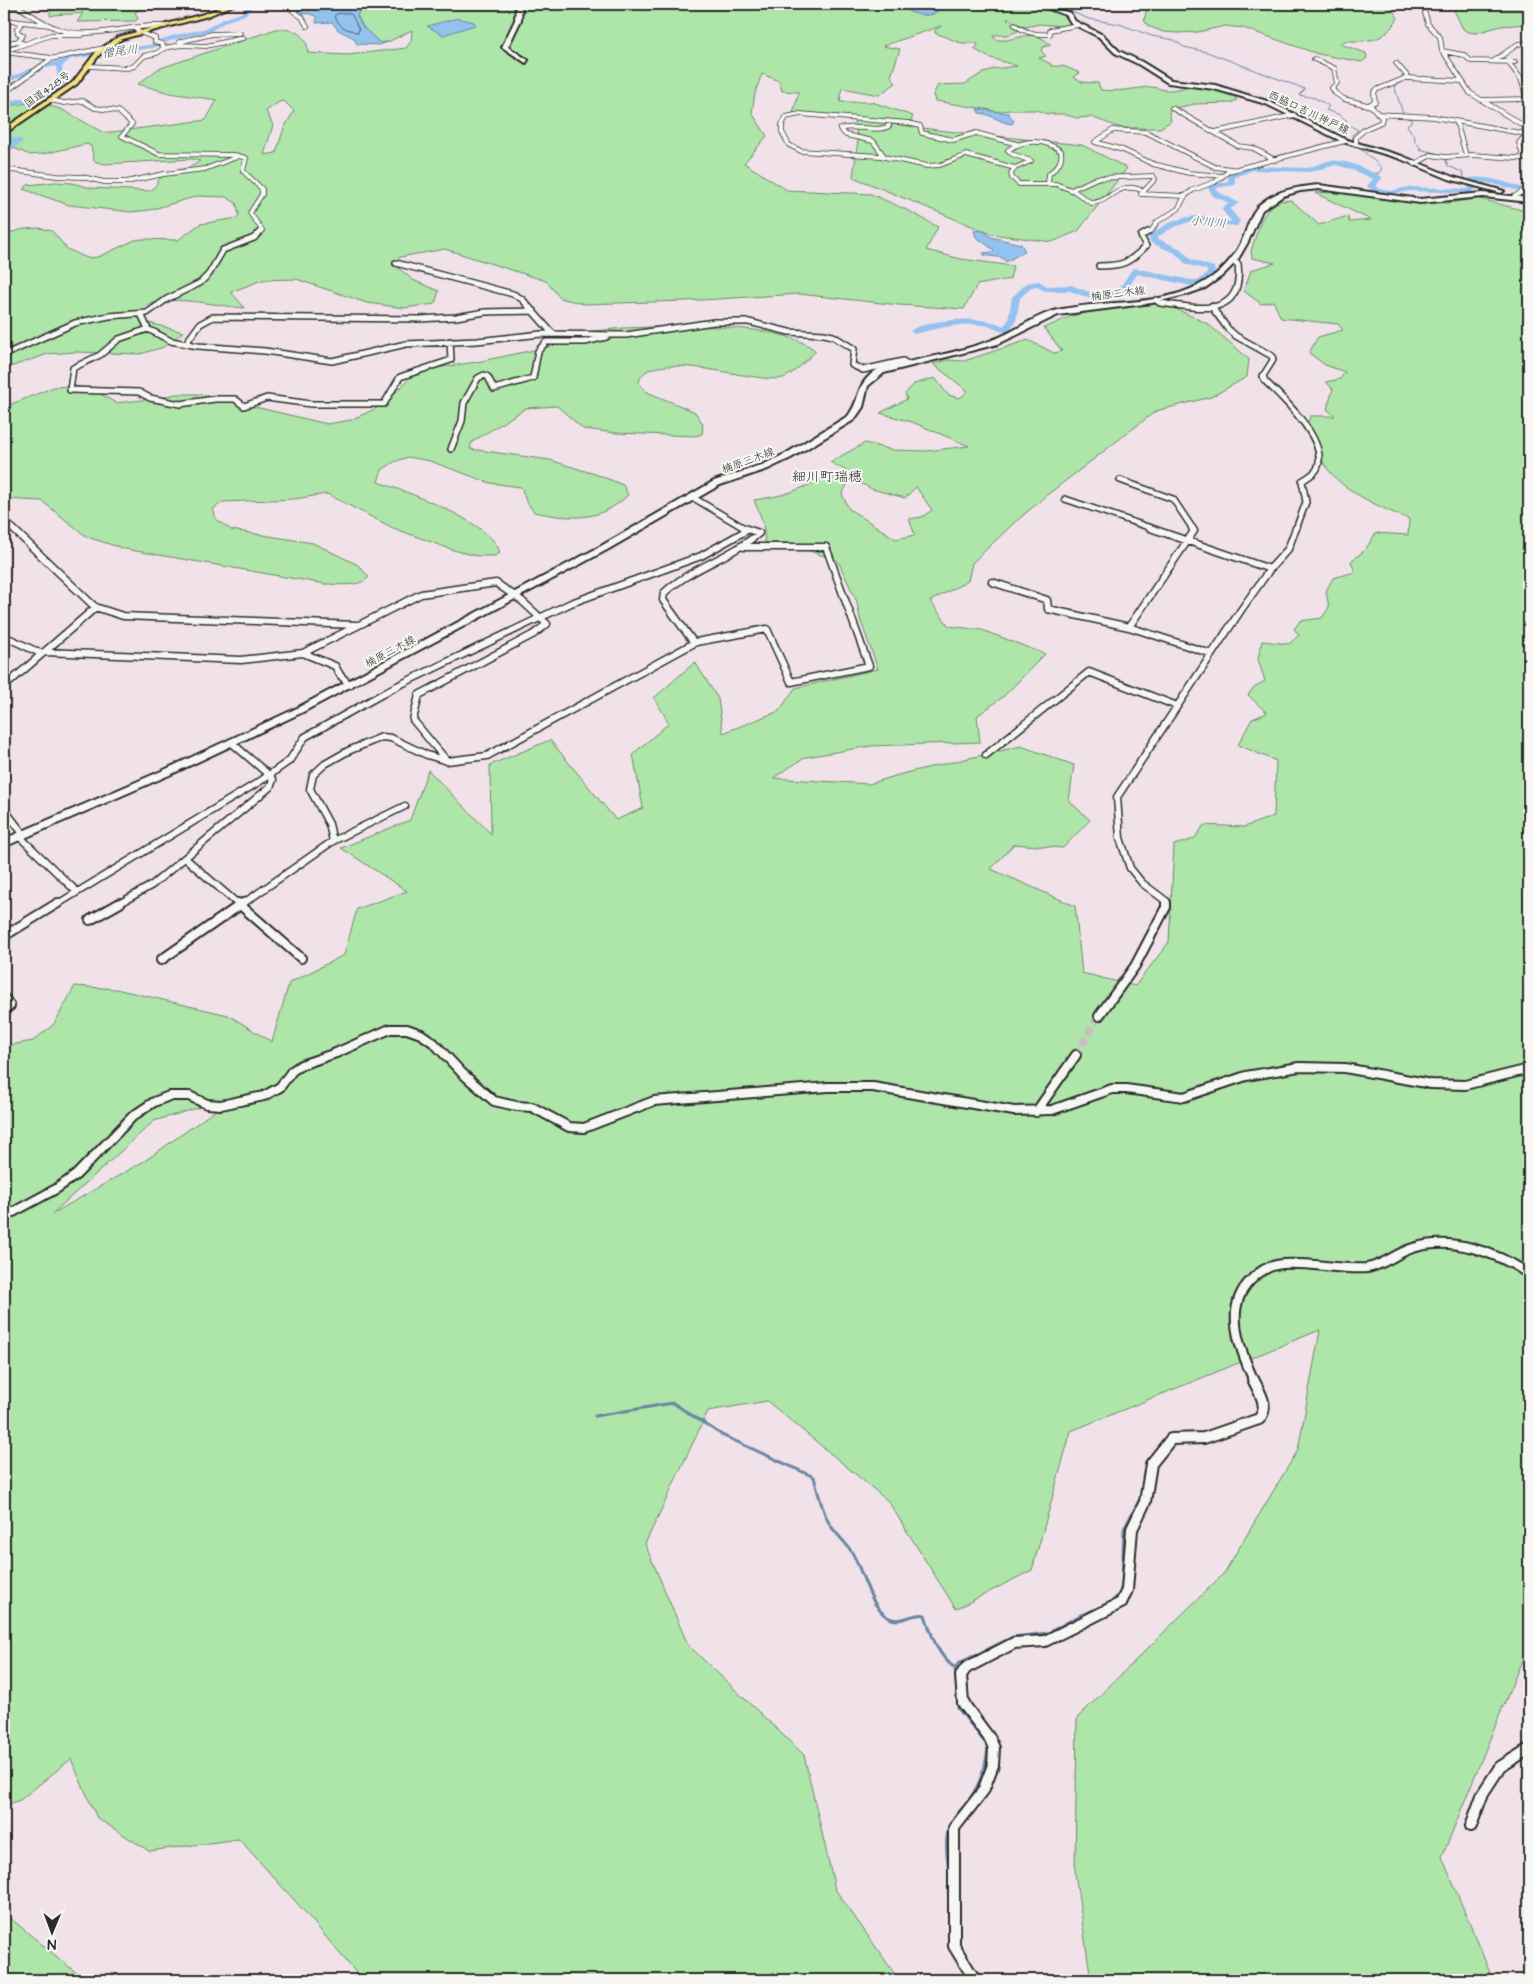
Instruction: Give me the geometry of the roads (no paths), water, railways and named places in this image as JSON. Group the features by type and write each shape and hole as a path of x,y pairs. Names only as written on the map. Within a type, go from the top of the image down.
{"highway":[{"name":"国道428号","path":"4,132 75,83 101,51 120,38 137,30 165,26 233,4"}],"main road":[{"path":"519,4 520,14 506,47 526,61"},
{"name":"西脇口吉川神戸線","path":"1038,4 1068,14 1073,22 1101,36 1117,52 1140,62 1170,82 1215,87 1268,103 1350,142 1433,172 1504,192 1514,198 1529,200"},
{"name":"楠原三木線","path":"4,842 22,836 232,743 350,685 624,537 718,483 777,462 856,412 864,385 873,376 907,364 994,342 1037,320 1056,314 1156,300 1184,294 1201,287 1234,262 1246,241 1252,220 1262,206 1277,196 1296,189 1322,187 1419,201 1451,200 1476,196 1514,198"}],"street":[{"path":"11,19 4,9 15,4 58,28 90,33 137,30 155,38 155,42 163,46 201,46 242,36 212,34 163,46 156,53 142,58 130,67 89,66"},
{"path":"301,4 293,11 302,17 307,26"},
{"path":"1425,13 1428,24 1440,37 1442,51 1470,93 1528,131"},
{"path":"4,20 11,19 22,23 51,25"},
{"path":"18,41 23,35 16,31 22,23"},
{"path":"1015,25 1028,34 1039,36 1050,34 1050,30 1054,28 1078,25"},
{"path":"4,51 51,35 96,35 106,32"},
{"path":"4,44 18,41 25,44"},
{"path":"1494,62 1518,44 1529,43"},
{"path":"4,51 8,54 54,58 101,51"},
{"path":"1442,51 1464,55 1471,61 1516,62"},
{"path":"4,93 24,76 54,58"},
{"path":"1099,266 1117,266 1131,262 1146,246 1141,236 1152,230 1157,222 1178,209 1185,196 1194,190 1215,182 1232,170 1350,142 1365,129 1381,122 1382,118 1371,106 1352,102 1335,94 1332,88 1337,83 1334,68 1314,60"},
{"path":"1481,100 1527,99 1521,79 1508,62"},
{"path":"1396,63 1408,76 1406,78"},
{"path":"1371,106 1370,104 1375,102 1374,93 1376,90 1406,78 1462,81"},
{"path":"4,87 12,88"},
{"path":"4,355 75,323 109,316 147,313 167,299 200,283 209,274 223,250 242,244 260,235 262,230 250,213 262,194 262,189 245,174 242,168 246,158 239,156 159,154 122,136 132,124 118,111 95,108 83,102 64,103 51,100"},
{"path":"1172,108 1238,146 1253,148 1275,160"},
{"path":"1378,114 1402,113 1528,131"},
{"path":"1015,168 969,155 934,166 884,156 823,154 795,150 787,142 782,132 782,125 786,117 800,114 888,121 920,126 922,133 947,139 959,139 976,133 1017,144 1031,141 1053,146 1061,151 1062,161 1049,174 1048,183"},
{"path":"1215,132 1294,116"},
{"path":"884,156 873,141 846,135 840,130 850,126 884,129 889,126 888,121"},
{"path":"1456,121 1466,155"},
{"path":"1223,176 1189,173 1154,164 1124,150 1095,142 1113,130 1139,130 1215,167 1232,170"},
{"path":"1524,159 1519,144 1528,131"},
{"path":"1017,144 1008,152 1031,161 1015,168 1011,173 1012,178 1019,184 1048,183 1060,185 1071,190 1084,202 1090,203 1101,202 1113,192 1122,189 1137,187 1144,191"},
{"path":"1414,164 1420,162 1427,155 1445,157 1466,155 1529,159"},
{"path":"4,168 57,176 83,177 104,182 126,182 164,174 205,169 239,156"},
{"path":"1071,190 1097,178 1153,176 1155,179 1141,194 1185,196"},
{"path":"1514,198 1528,188"},
{"path":"1156,300 1196,307 1226,302 1236,293 1238,286 1238,264 1234,262"},
{"path":"396,263 513,294 522,299 554,334"},
{"path":"1099,1016 1136,966 1166,907 1166,901 1135,876 1124,852 1116,811 1117,797 1270,569 1288,549 1306,502 1302,481 1315,471 1318,464 1317,452 1304,422 1264,381 1263,376 1274,360 1272,356 1249,346 1232,333 1219,313 1211,306"},
{"path":"186,343 199,324 206,318 214,317 419,319 486,312 534,311"},
{"path":"141,314 148,329 171,341 217,348 265,351 332,361 406,344 477,341 514,336 554,334 607,336 649,332 701,323 749,322 789,332 816,332 833,336 854,349 852,365 863,370 903,361 907,364"},
{"path":"148,329 119,339 100,355 73,368 70,390 139,392 150,398 174,404 215,399 235,400 244,406 267,398 311,404 384,404 400,376 451,360 450,341"},
{"path":"451,449 462,421 464,403 478,378 484,375 488,376 494,389 524,381 532,378 538,351 546,342 586,342 601,340 607,336"},
{"path":"1120,480 1173,499 1194,531 1129,627"},
{"path":"692,497 747,530 759,533 744,547 684,578 664,593 663,600 694,643"},
{"path":"1065,499 1270,569"},
{"path":"4,521 96,607 123,616 358,625"},
{"path":"4,936 269,775 288,760 305,737 347,712 393,688 542,618 600,592 701,556 747,530"},
{"path":"333,841 329,824 310,789 312,775 325,764 348,751 382,738 391,738 427,755 447,761 487,756 694,643 767,629 791,682 869,666 826,548 744,547"},
{"path":"992,582 1047,600 1048,609 1129,627 1212,654"},
{"path":"4,636 44,653 241,660 303,653 421,594 496,583 515,596 547,624 534,634 419,695 413,720 447,761"},
{"path":"4,687 96,607"},
{"path":"303,653 335,666 340,676 350,685"},
{"path":"986,755 1089,672 1177,706"},
{"path":"90,920 152,885 270,787 272,780 269,775 232,743"},
{"path":"160,960 333,841 405,806"},
{"path":"4,809 26,841 77,892"},
{"path":"185,858 301,958"},
{"path":"4,998 10,1006"},
{"path":"4,1217 56,1189 76,1174 133,1116 154,1102 169,1096 189,1096 207,1104 221,1105 264,1096 280,1087 292,1071 301,1065 336,1053 390,1029 407,1029 421,1034 434,1043 462,1073 494,1101 516,1106 532,1107 569,1127 584,1128 654,1101 711,1095 828,1088 874,1088 1014,1111 1036,1112 1052,1110 1112,1089 1126,1089 1159,1096 1184,1096 1246,1076 1299,1067 1346,1068 1431,1084 1465,1084 1529,1069"},
{"path":"1036,1112 1076,1055"},
{"path":"975,1980 954,1946 954,1828 983,1791 993,1765 994,1748 990,1739 963,1703 961,1675 966,1668 1014,1643 1045,1640 1121,1603 1127,1590 1132,1529 1145,1502 1152,1464 1171,1439 1204,1438 1257,1421 1262,1417 1265,1408 1264,1402 1242,1352 1235,1314 1241,1290 1258,1271 1269,1266 1284,1264 1353,1269 1370,1268 1411,1248 1434,1243 1453,1244 1496,1256 1515,1263 1529,1274"},
{"path":"1471,1826 1483,1793 1500,1767 1529,1748"}],"water":[{"path":"303,4 328,4 336,9 357,9 359,11 357,17 363,27 380,43 388,42 379,45 357,44 354,38 338,30 332,22 316,23 317,17 310,14 297,13 299,6"},
{"path":"907,4 928,4 940,9 933,14 921,15 908,11"},
{"path":"458,18 474,22 475,25 443,35 427,26"},
{"path":"977,109 1008,113 1014,121 1012,124 1004,122 979,113"},
{"path":"974,230 984,231 991,237 1021,244 1025,251 1006,262 1003,258 984,255 983,253 994,250 976,237"}],"waterway":[{"name":"僧尾川","path":"4,104 36,98 53,91 61,82 59,66 68,58 78,55 150,47 173,37 209,30 225,20 243,14 250,7 248,4"},
{"path":"1068,4 1067,10 1089,19 1119,24 1152,36 1174,40 1184,47 1207,52 1305,89 1299,95 1315,98 1329,106 1326,110 1340,115 1347,121 1347,124 1358,130 1352,135 1353,146 1362,150 1382,168 1379,173 1367,174"},
{"path":"4,82 34,69 62,62"},
{"path":"1408,79 1394,85 1404,117 1413,120 1407,125 1415,138 1414,141 1421,148 1419,149 1444,155 1448,166 1462,172 1465,179 1472,180"},
{"path":"4,119 6,128"},
{"path":"4,137 19,142 4,152"},
{"name":"小川川","path":"914,331 972,322 991,323 1005,330 1012,321 1016,297 1030,285 1039,284 1045,288 1071,288 1091,296 1106,296 1124,288 1135,271 1191,283 1201,282 1211,274 1211,269 1189,262 1178,251 1154,241 1152,237 1170,226 1189,219 1203,219 1234,224 1236,221 1225,209 1235,203 1216,194 1211,186 1232,183 1231,176 1252,168 1309,170 1330,163 1336,163 1353,167 1378,178 1371,186 1378,191 1390,193 1409,189 1470,191 1472,189 1472,180 1494,182 1529,192"},
{"path":"595,1416 673,1403 722,1435 814,1477 828,1521 851,1551 878,1608 884,1615 897,1620 920,1614 925,1615 939,1651 955,1668"},
{"path":"955,1668 959,1663 1013,1637 1048,1633 1079,1616 1112,1602 1120,1593 1122,1584 1124,1529 1141,1497"},
{"path":"949,1874 947,1845 949,1828 976,1787 982,1774 988,1746 958,1708 955,1668"},
{"path":"949,1912 950,1944"},
{"path":"954,1956 969,1980"}],"tunnel":[{"path":"1076,1055 1099,1016"}],"district":[{"name":"細川町瑞穂","path":"827,476"}]}
